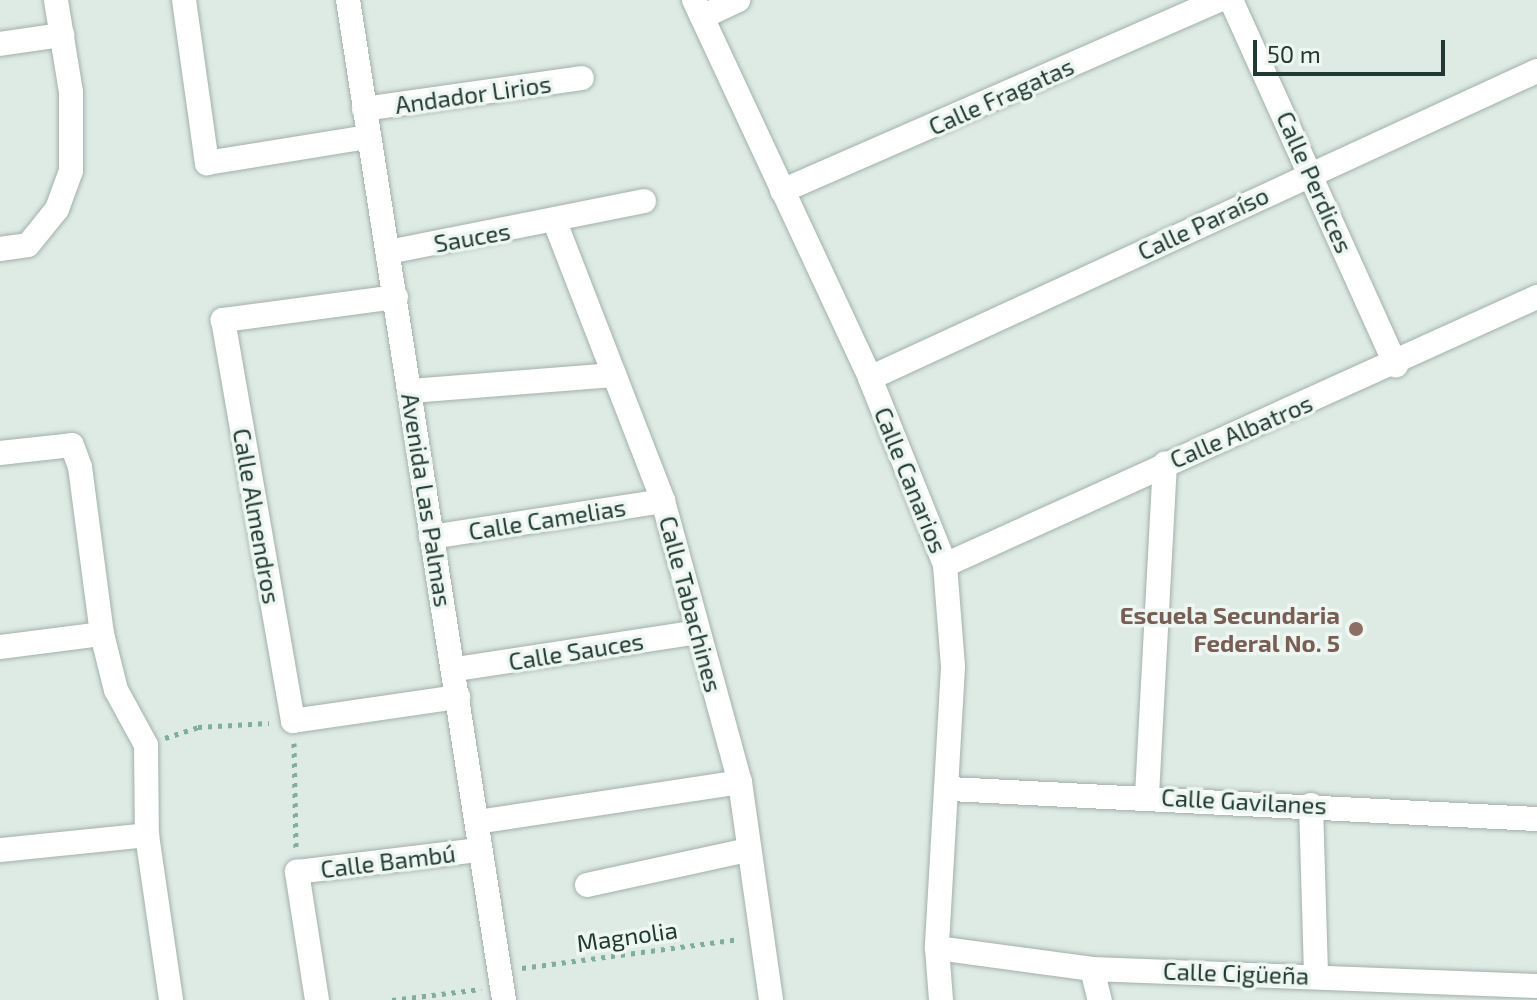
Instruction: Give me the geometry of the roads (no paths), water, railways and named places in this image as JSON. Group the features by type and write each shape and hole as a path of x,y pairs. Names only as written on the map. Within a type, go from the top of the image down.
{"street":[{"path":"0,249 28,245 57,209 71,171 62,35 56,0"},
{"path":"184,0 207,163 368,137"},
{"name":"Avenida Las Palmas","path":"348,0 431,537 456,669 502,986"},
{"path":"698,8 738,0"},
{"name":"Calle Fragatas","path":"782,191 1219,0"},
{"name":"Calle Perdices","path":"1231,0 1312,172 1396,365"},
{"name":"Calle Canarios","path":"698,8 870,378 945,565 950,789 937,948 941,1000"},
{"path":"0,44 62,35"},
{"name":"Calle Paraíso","path":"870,378 1537,71"},
{"name":"Andador Lirios","path":"364,109 582,78"},
{"name":"Sauces","path":"389,252 555,222 644,201"},
{"name":"Calle Tabachines","path":"555,222 663,501 740,782 759,936 771,1000"},
{"name":"Calle Almendros","path":"396,297 223,320 293,721 458,697"},
{"name":"Calle Albatros","path":"945,565 1165,463 1396,365 1537,297"},
{"path":"410,391 614,375"},
{"path":"0,453 72,445 102,634 116,690 146,745 147,835 171,1000"},
{"path":"1147,795 1165,463"},
{"name":"Calle Camelias","path":"431,537 663,501"},
{"name":"Calle Sauces","path":"456,669 697,632"},
{"path":"0,647 102,634"},
{"path":"477,822 740,782"},
{"name":"Calle Gavilanes","path":"950,789 1147,795 1537,819"},
{"path":"1311,805 1316,975"},
{"path":"0,850 147,835"},
{"name":"Calle Bambú","path":"317,1000 297,872 480,850"},
{"path":"587,885 748,850"},
{"name":"Calle Cigüeña","path":"937,948 1092,969 1344,975 1537,986"},
{"path":"1092,969 1100,1000"},
{"path":"1344,975 1350,1000"}],"place":[{"name":"Escuela Secundaria Federal No. 5","path":"1356,629"}]}
